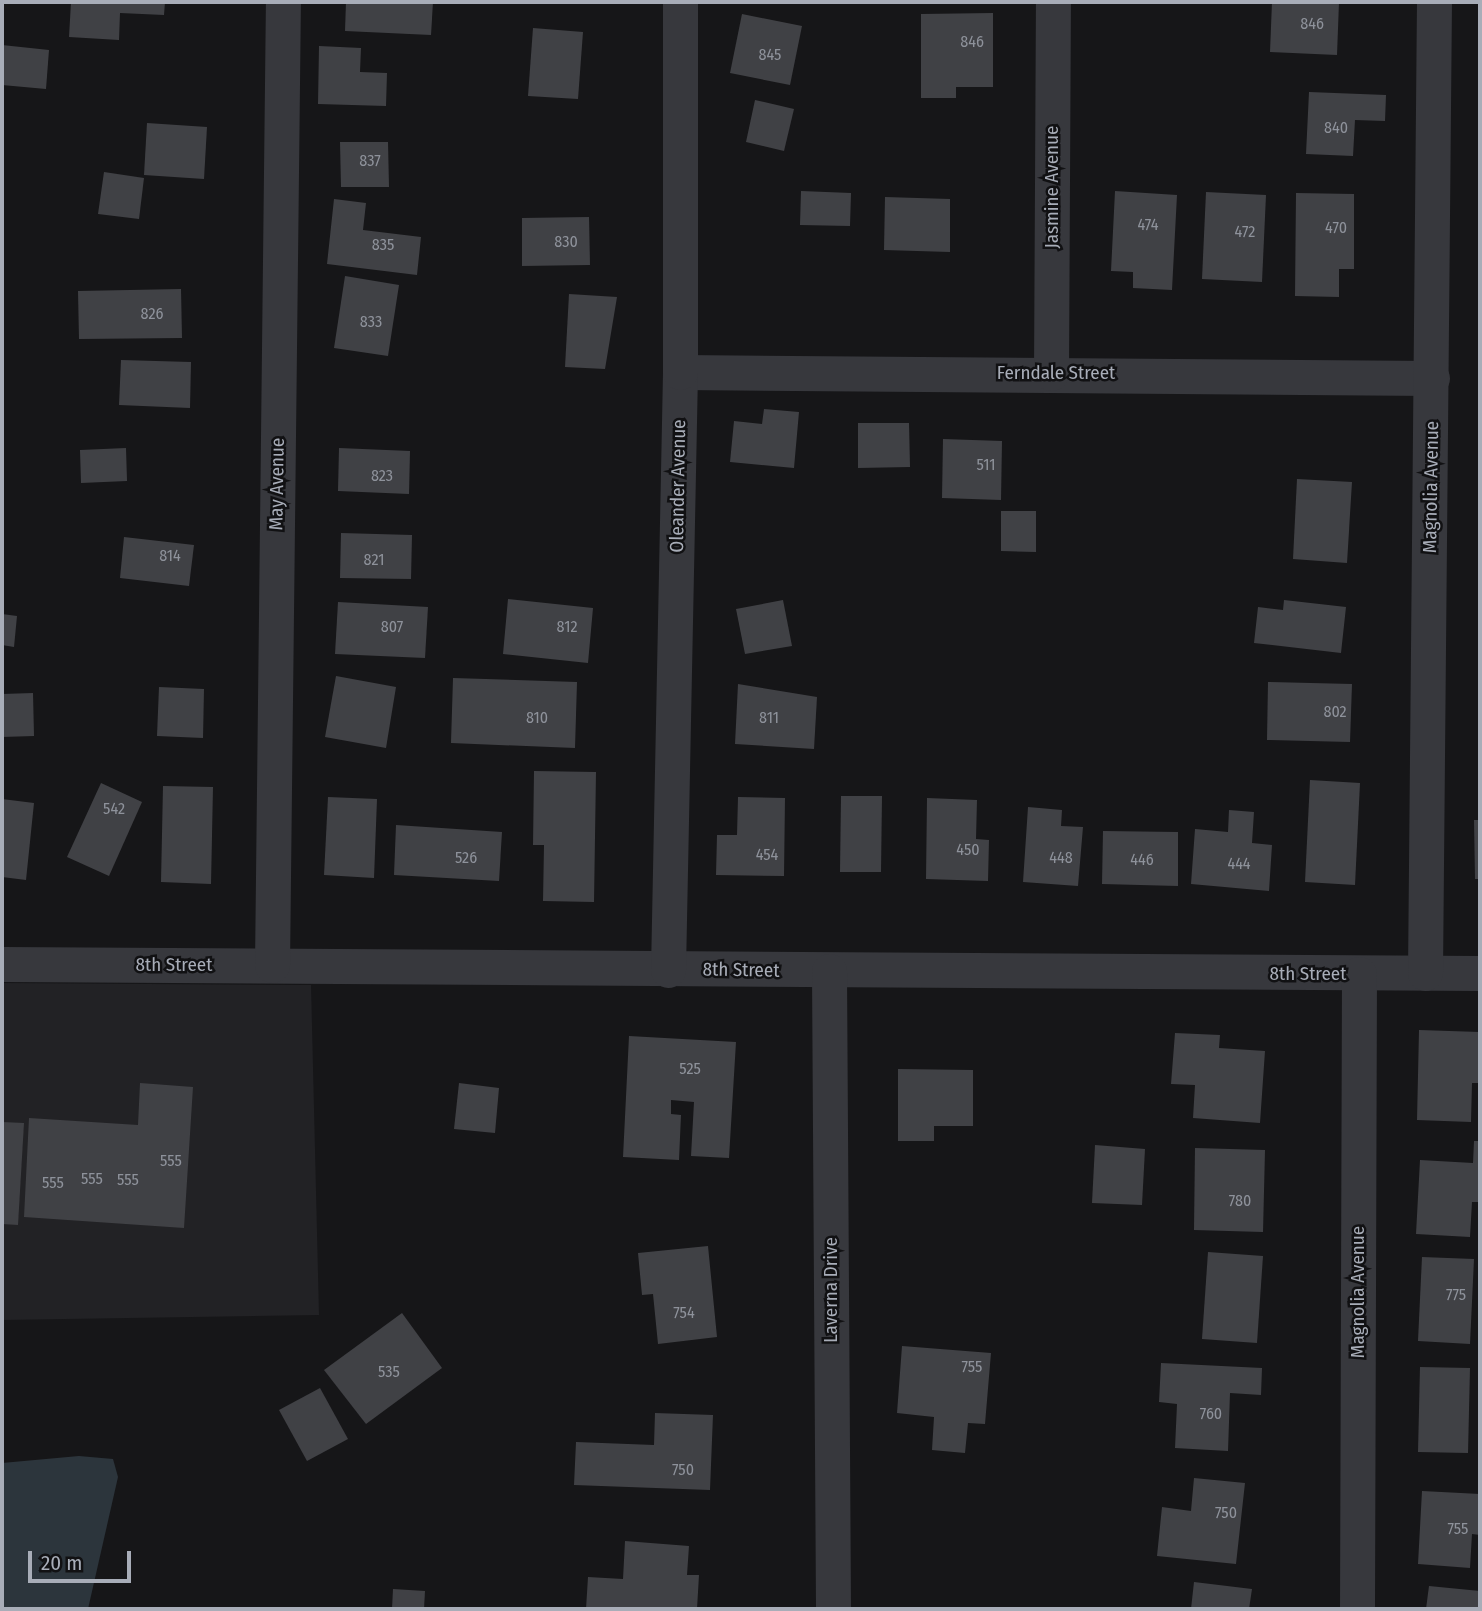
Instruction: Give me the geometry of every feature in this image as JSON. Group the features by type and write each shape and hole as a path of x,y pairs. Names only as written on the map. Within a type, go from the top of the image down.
{"street":[{"name":"May Avenue","path":"272,965 283,2"},
{"name":"Oleander Avenue","path":"668,970 680,372 680,2"},
{"name":"Jasmine Avenue","path":"1051,373 1053,2"},
{"name":"Magnolia Avenue","path":"1425,973 1434,2"},
{"name":"Ferndale Street","path":"680,372 1432,378"},
{"name":"8th Street","path":"2,964 1480,973"},
{"name":"Laverna Drive","path":"829,971 833,1609"},
{"name":"Magnolia Avenue","path":"1357,1609 1359,974"}],"shaded area":[{"path":"2,983 311,985 319,1315 2,1320"},
{"path":"79,1456 113,1459 118,1477 88,1609 2,1609 2,1463"}],"building":[{"path":"71,2 165,2 164,15 120,13 119,40 69,37"},
{"path":"346,2 433,2 431,35 345,31"},
{"path":"1272,2 1339,2 1337,55 1270,52"},
{"path":"993,13 993,87 956,87 956,98 921,98 921,14"},
{"path":"742,14 802,26 790,85 730,73"},
{"path":"533,28 583,32 578,99 528,96"},
{"path":"2,45 49,50 46,89 2,85"},
{"path":"319,46 361,48 360,72 387,73 386,106 318,104"},
{"path":"1309,92 1386,95 1385,121 1355,120 1353,156 1306,154"},
{"path":"755,100 794,109 784,151 746,142"},
{"path":"147,123 207,127 204,179 144,175"},
{"path":"340,142 388,142 389,187 341,187"},
{"path":"104,172 144,178 139,219 98,214"},
{"path":"801,191 851,193 850,226 800,225"},
{"path":"1115,191 1177,195 1172,290 1133,288 1133,272 1111,271"},
{"path":"1206,192 1266,195 1262,282 1202,279"},
{"path":"1296,193 1354,194 1354,269 1339,269 1339,297 1295,296"},
{"path":"885,197 950,199 950,252 884,250"},
{"path":"334,199 366,203 363,230 421,237 417,275 327,264"},
{"path":"589,217 590,265 522,266 522,218"},
{"path":"345,276 399,285 388,356 334,348"},
{"path":"181,289 182,338 79,339 78,291"},
{"path":"569,294 617,297 605,369 565,367"},
{"path":"121,360 191,362 190,408 119,405"},
{"path":"764,409 799,412 794,468 730,462 734,421 762,424"},
{"path":"858,423 909,423 910,467 858,468"},
{"path":"943,439 1002,441 1001,500 942,498"},
{"path":"126,448 127,481 81,483 80,450"},
{"path":"339,448 410,451 409,494 338,491"},
{"path":"1297,479 1352,482 1347,563 1293,559"},
{"path":"1001,511 1036,511 1036,552 1001,551"},
{"path":"341,533 412,535 411,579 340,578"},
{"path":"124,537 194,545 189,586 120,578"},
{"path":"508,599 593,608 588,663 503,654"},
{"path":"783,600 792,646 745,654 736,609"},
{"path":"1284,600 1346,607 1341,653 1254,643 1258,607 1283,610"},
{"path":"338,602 428,607 425,658 335,654"},
{"path":"2,614 17,616 14,647 2,645"},
{"path":"336,676 396,687 386,748 325,737"},
{"path":"453,678 577,682 575,748 451,743"},
{"path":"1268,682 1352,684 1350,742 1267,740"},
{"path":"738,684 817,697 814,749 735,744"},
{"path":"159,687 204,689 203,738 157,736"},
{"path":"33,693 34,736 2,737 2,694"},
{"path":"534,771 596,772 594,902 543,901 544,845 533,845"},
{"path":"1310,780 1360,783 1355,885 1305,882"},
{"path":"101,783 142,802 109,876 67,857"},
{"path":"163,786 213,787 211,884 161,882"},
{"path":"841,796 882,796 881,872 840,872"},
{"path":"328,797 377,799 374,878 324,875"},
{"path":"738,797 785,798 784,876 716,875 717,835 737,835"},
{"path":"927,798 977,800 976,839 989,840 988,881 926,879"},
{"path":"2,799 34,803 26,880 2,877"},
{"path":"1028,807 1062,810 1061,826 1083,827 1078,886 1023,882"},
{"path":"1229,810 1254,812 1252,843 1272,845 1269,891 1191,884 1195,829 1228,832"},
{"path":"1474,820 1480,820 1480,879 1475,879"},
{"path":"396,825 502,832 499,881 394,875"},
{"path":"1103,831 1178,832 1178,886 1102,884"},
{"path":"1419,1030 1480,1032 1480,1083 1472,1083 1471,1122 1417,1120"},
{"path":"1175,1033 1220,1035 1219,1048 1265,1051 1260,1123 1193,1118 1195,1085 1171,1084"},
{"path":"629,1036 736,1042 729,1158 691,1156 694,1102 671,1100 671,1114 681,1115 679,1160 623,1157"},
{"path":"898,1069 973,1070 973,1126 934,1126 934,1141 898,1141"},
{"path":"140,1083 193,1087 184,1228 24,1217 29,1118 138,1125"},
{"path":"459,1083 499,1088 495,1133 454,1129"},
{"path":"2,1122 24,1123 18,1225 2,1224"},
{"path":"1474,1141 1480,1141 1480,1202 1472,1202 1470,1237 1416,1234 1420,1160 1473,1163"},
{"path":"1095,1145 1145,1149 1142,1205 1092,1203"},
{"path":"1195,1148 1265,1150 1263,1232 1194,1230"},
{"path":"708,1246 717,1337 658,1344 653,1294 642,1295 638,1253"},
{"path":"1208,1252 1263,1256 1257,1343 1202,1339"},
{"path":"1422,1257 1474,1259 1470,1344 1418,1341"},
{"path":"402,1313 442,1368 366,1424 324,1370"},
{"path":"902,1346 991,1353 985,1424 968,1423 965,1453 932,1450 934,1417 897,1413"},
{"path":"1161,1363 1262,1368 1261,1395 1230,1393 1228,1451 1175,1448 1177,1404 1159,1402"},
{"path":"1420,1367 1470,1368 1468,1453 1418,1452"},
{"path":"320,1388 348,1439 307,1461 279,1410"},
{"path":"655,1413 713,1415 710,1490 574,1485 576,1442 654,1445"},
{"path":"1194,1478 1245,1483 1236,1564 1157,1556 1162,1507 1191,1511"},
{"path":"1422,1491 1480,1494 1480,1535 1472,1534 1470,1568 1418,1564"},
{"path":"625,1541 689,1546 687,1575 699,1575 697,1609 586,1609 588,1577 623,1579"},
{"path":"1194,1582 1252,1589 1249,1609 1191,1609"},
{"path":"1429,1586 1480,1591 1480,1609 1426,1609"},
{"path":"393,1589 425,1591 424,1609 392,1609"}]}
